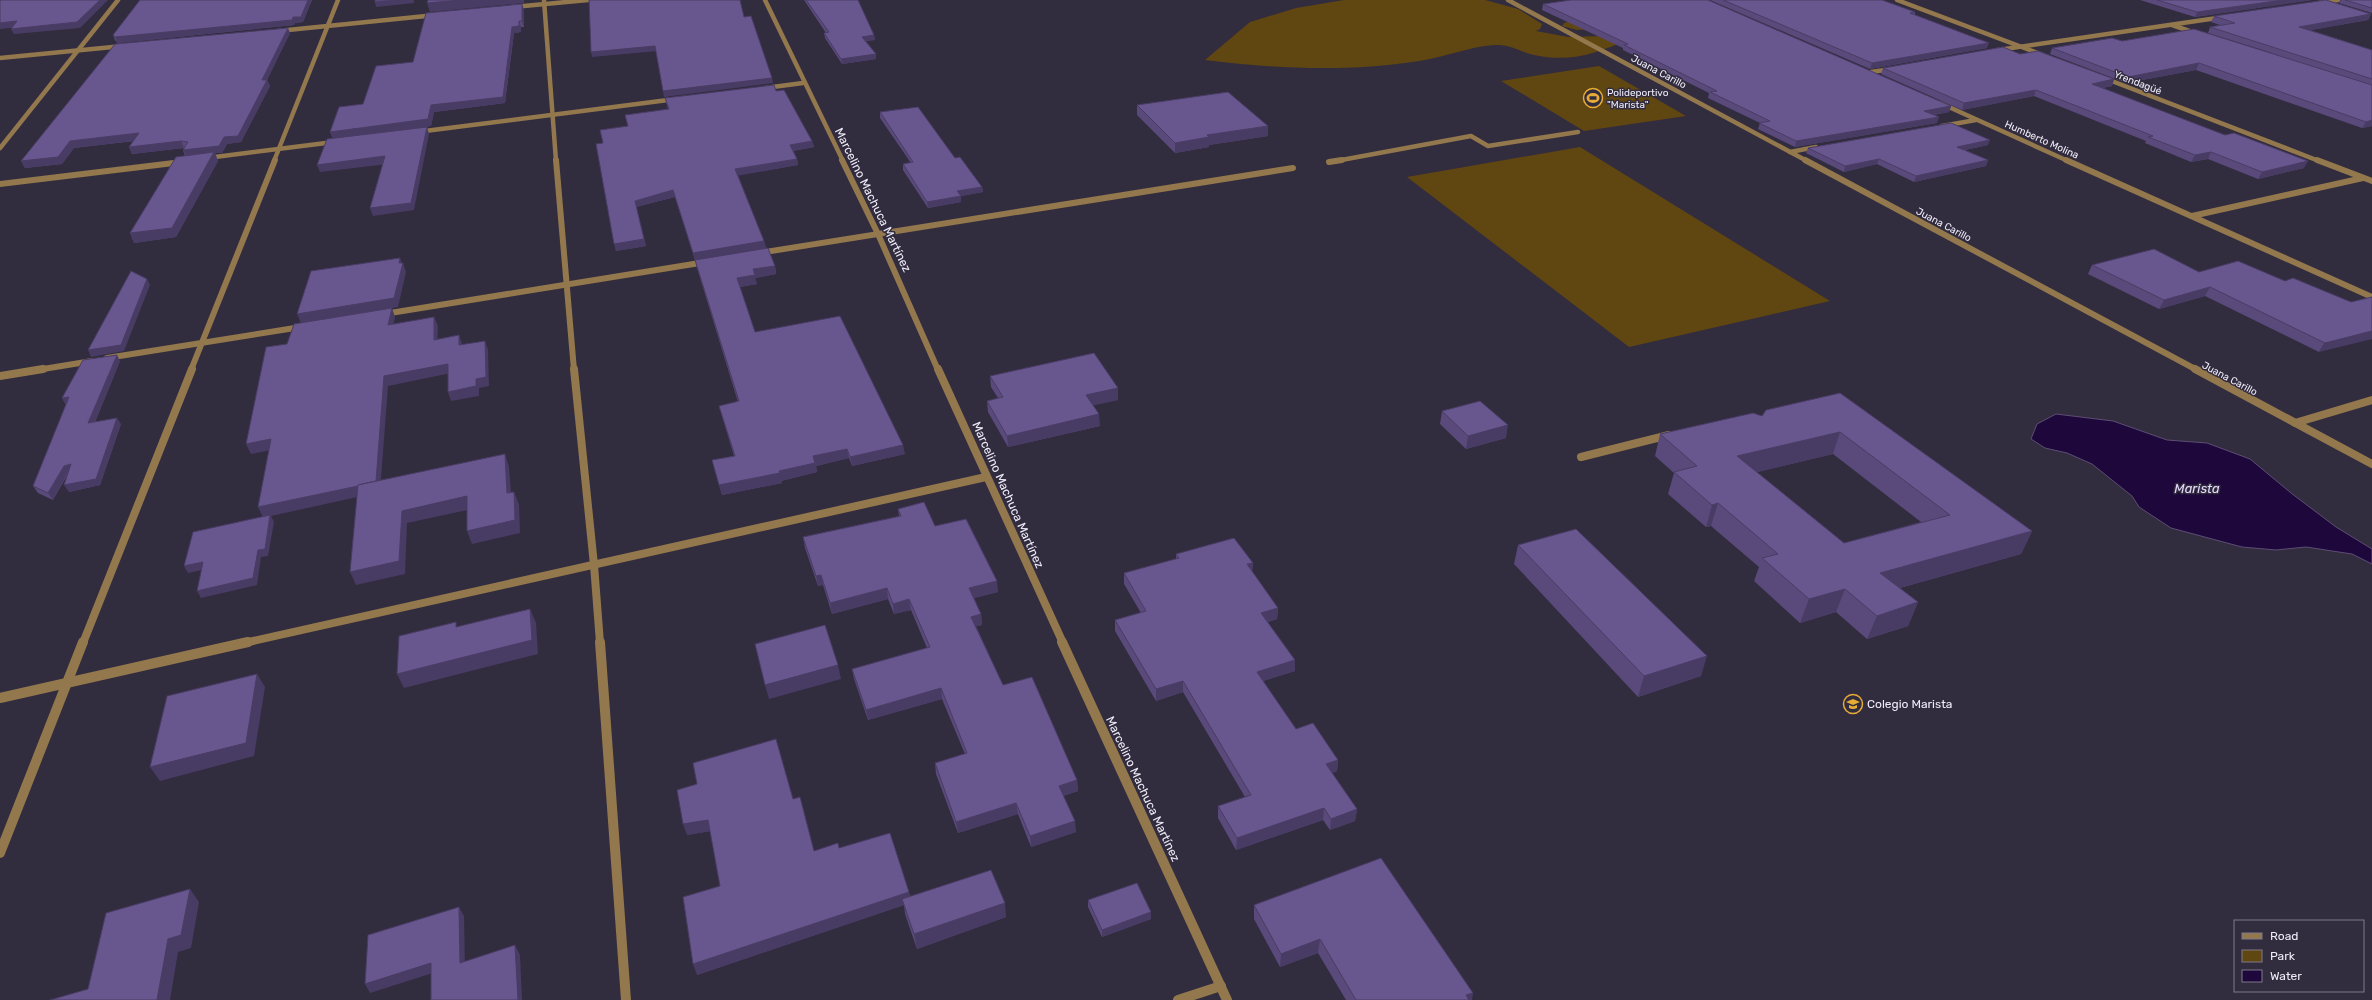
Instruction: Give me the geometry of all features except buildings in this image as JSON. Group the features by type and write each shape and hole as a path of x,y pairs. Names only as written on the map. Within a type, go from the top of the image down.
{"street":[{"path":"0,148 118,0"},
{"path":"0,854 338,0"},
{"path":"505,8 544,2 588,0"},
{"name":"Marcelino Machuca Martínez","path":"765,0 878,234 986,477 1227,1000"},
{"name":"Juana Carillo","path":"1508,0 2372,464"},
{"path":"1898,0 2050,58"},
{"path":"2314,2 2338,0"},
{"path":"544,2 565,285 594,565 626,1000"},
{"path":"2322,2 2336,6"},
{"path":"273,31 444,14"},
{"path":"1989,52 2021,46 2231,16"},
{"path":"2170,24 2207,37"},
{"path":"0,58 133,45"},
{"path":"1871,72 1895,68"},
{"path":"1864,69 1885,79"},
{"name":"Yrendagüé","path":"2095,75 2372,181"},
{"path":"756,89 804,83"},
{"path":"412,133 686,98"},
{"name":"Humberto Molina","path":"1935,101 2372,297"},
{"path":"1938,126 1977,120"},
{"path":"1329,162 1471,136 1488,146 1578,132"},
{"path":"202,159 342,141"},
{"path":"1790,152 1821,146"},
{"path":"0,184 186,161"},
{"path":"753,254 1292,168"},
{"path":"2192,216 2364,178"},
{"path":"376,315 714,260"},
{"path":"0,376 305,327"},
{"path":"2295,423 2372,400"},
{"path":"1580,457 1680,432"},
{"path":"0,698 986,477"},
{"path":"1178,1000 1221,986"}],"green space":[{"path":"1344,0 1485,0 1518,9 1542,24 1540,29 1536,31 1568,37 1603,36 1600,29 1577,30 1562,26 1564,23 1580,18 1630,39 1606,49 1584,55 1560,58 1534,55 1510,47 1496,45 1477,47 1419,61 1366,67 1312,68 1259,66 1205,60 1250,22 1296,8"},
{"name":"Polideportivo \"Marista\"","path":"1599,66 1686,116 1584,131 1501,81"},
{"path":"1580,147 1830,301 1629,347 1407,177"}],"water":[{"name":"Marista","path":"2056,414 2113,421 2167,440 2207,443 2250,459 2291,493 2336,527 2372,549 2372,564 2352,554 2306,547 2276,550 2242,547 2171,528 2139,507 2132,496 2092,464 2067,453 2045,448 2031,439 2037,424"}],"place":[{"name":"Polideportivo \"Marista\"","path":"1593,98"},
{"name":"Colegio Marista","path":"1853,704"}]}
